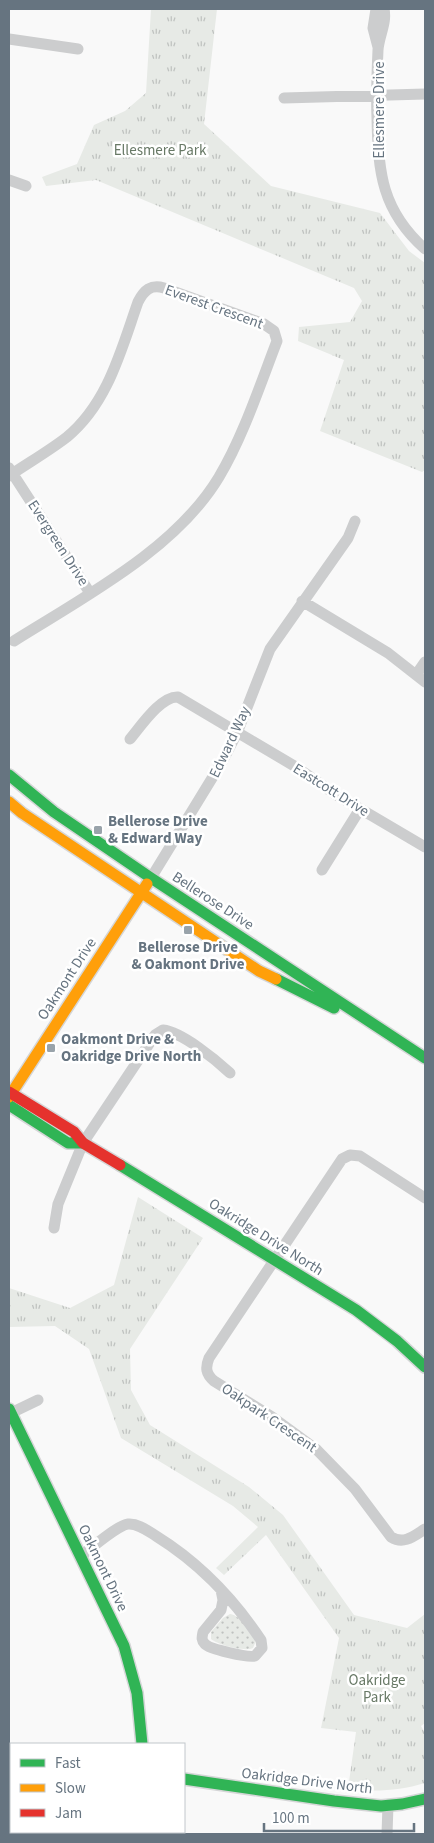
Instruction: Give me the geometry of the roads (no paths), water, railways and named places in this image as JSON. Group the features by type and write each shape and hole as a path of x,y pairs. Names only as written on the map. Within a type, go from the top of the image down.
{"street":[{"name":"Ellesmere Drive","path":"376,9 373,28 378,47"},
{"name":"Ellesmere Drive","path":"384,9 384,29 378,47 376,96 380,170 384,189 400,221 425,249"},
{"path":"9,39 78,49"},
{"path":"284,98 425,94"},
{"path":"9,180 26,186"},
{"name":"Everest Crescent","path":"10,472 66,437 77,427 97,402 112,373 141,295 148,288 156,286 164,288 264,324 274,331 277,341 235,447 218,479 190,515 160,544 90,593"},
{"name":"Evergreen Drive","path":"10,472 90,593"},
{"name":"Edward Way","path":"151,878 210,785 238,732 270,649 348,538 355,521"},
{"path":"14,641 90,593"},
{"path":"302,601 388,654 425,682"},
{"path":"416,675 425,662"},
{"name":"Eastcott Drive","path":"130,739 157,708 175,696 296,767 360,809 425,847"},
{"name":"Bellerose Drive","path":"9,775 54,812 151,878 425,1058"},
{"name":"Bellerose Drive","path":"9,802 22,813 259,971 406,1044"},
{"path":"322,870 360,809"},
{"name":"Oakmont Drive","path":"9,1097 151,878"},
{"path":"54,1228 58,1204 83,1143 151,1040 159,1032 167,1030 178,1035 215,1060 230,1073"},
{"name":"Oakridge Drive North","path":"9,1097 74,1132 83,1143 368,1319 425,1367"},
{"path":"274,1260 338,1163 346,1156 355,1154 360,1156 425,1198"},
{"name":"Oakpark Crescent","path":"274,1260 209,1358 206,1368 207,1373 214,1381 279,1421 317,1450 355,1489 384,1529 395,1540 410,1539 425,1529"},
{"name":"Oakmont Drive","path":"38,1400 10,1411 117,1630 130,1664 138,1700 142,1743"},
{"path":"81,1556 122,1526 134,1525 184,1554 221,1590 261,1640 261,1650 255,1656 248,1657 208,1647 203,1642 204,1632 222,1607 221,1590"},
{"name":"Oakridge Drive North","path":"185,1779 334,1801 388,1805 425,1799"},
{"path":"387,1834 388,1805"}],"place":[{"name":"Bellerose Drive & Edward Way","path":"98,830"},
{"name":"Bellerose Drive & Oakmont Drive","path":"188,930"},
{"name":"Oakmont Drive & Oakridge Drive North","path":"51,1048"}],"park label":[{"name":"Ellesmere Park","path":"160,150"},
{"name":"Oakridge Park","path":"377,1688"}]}
